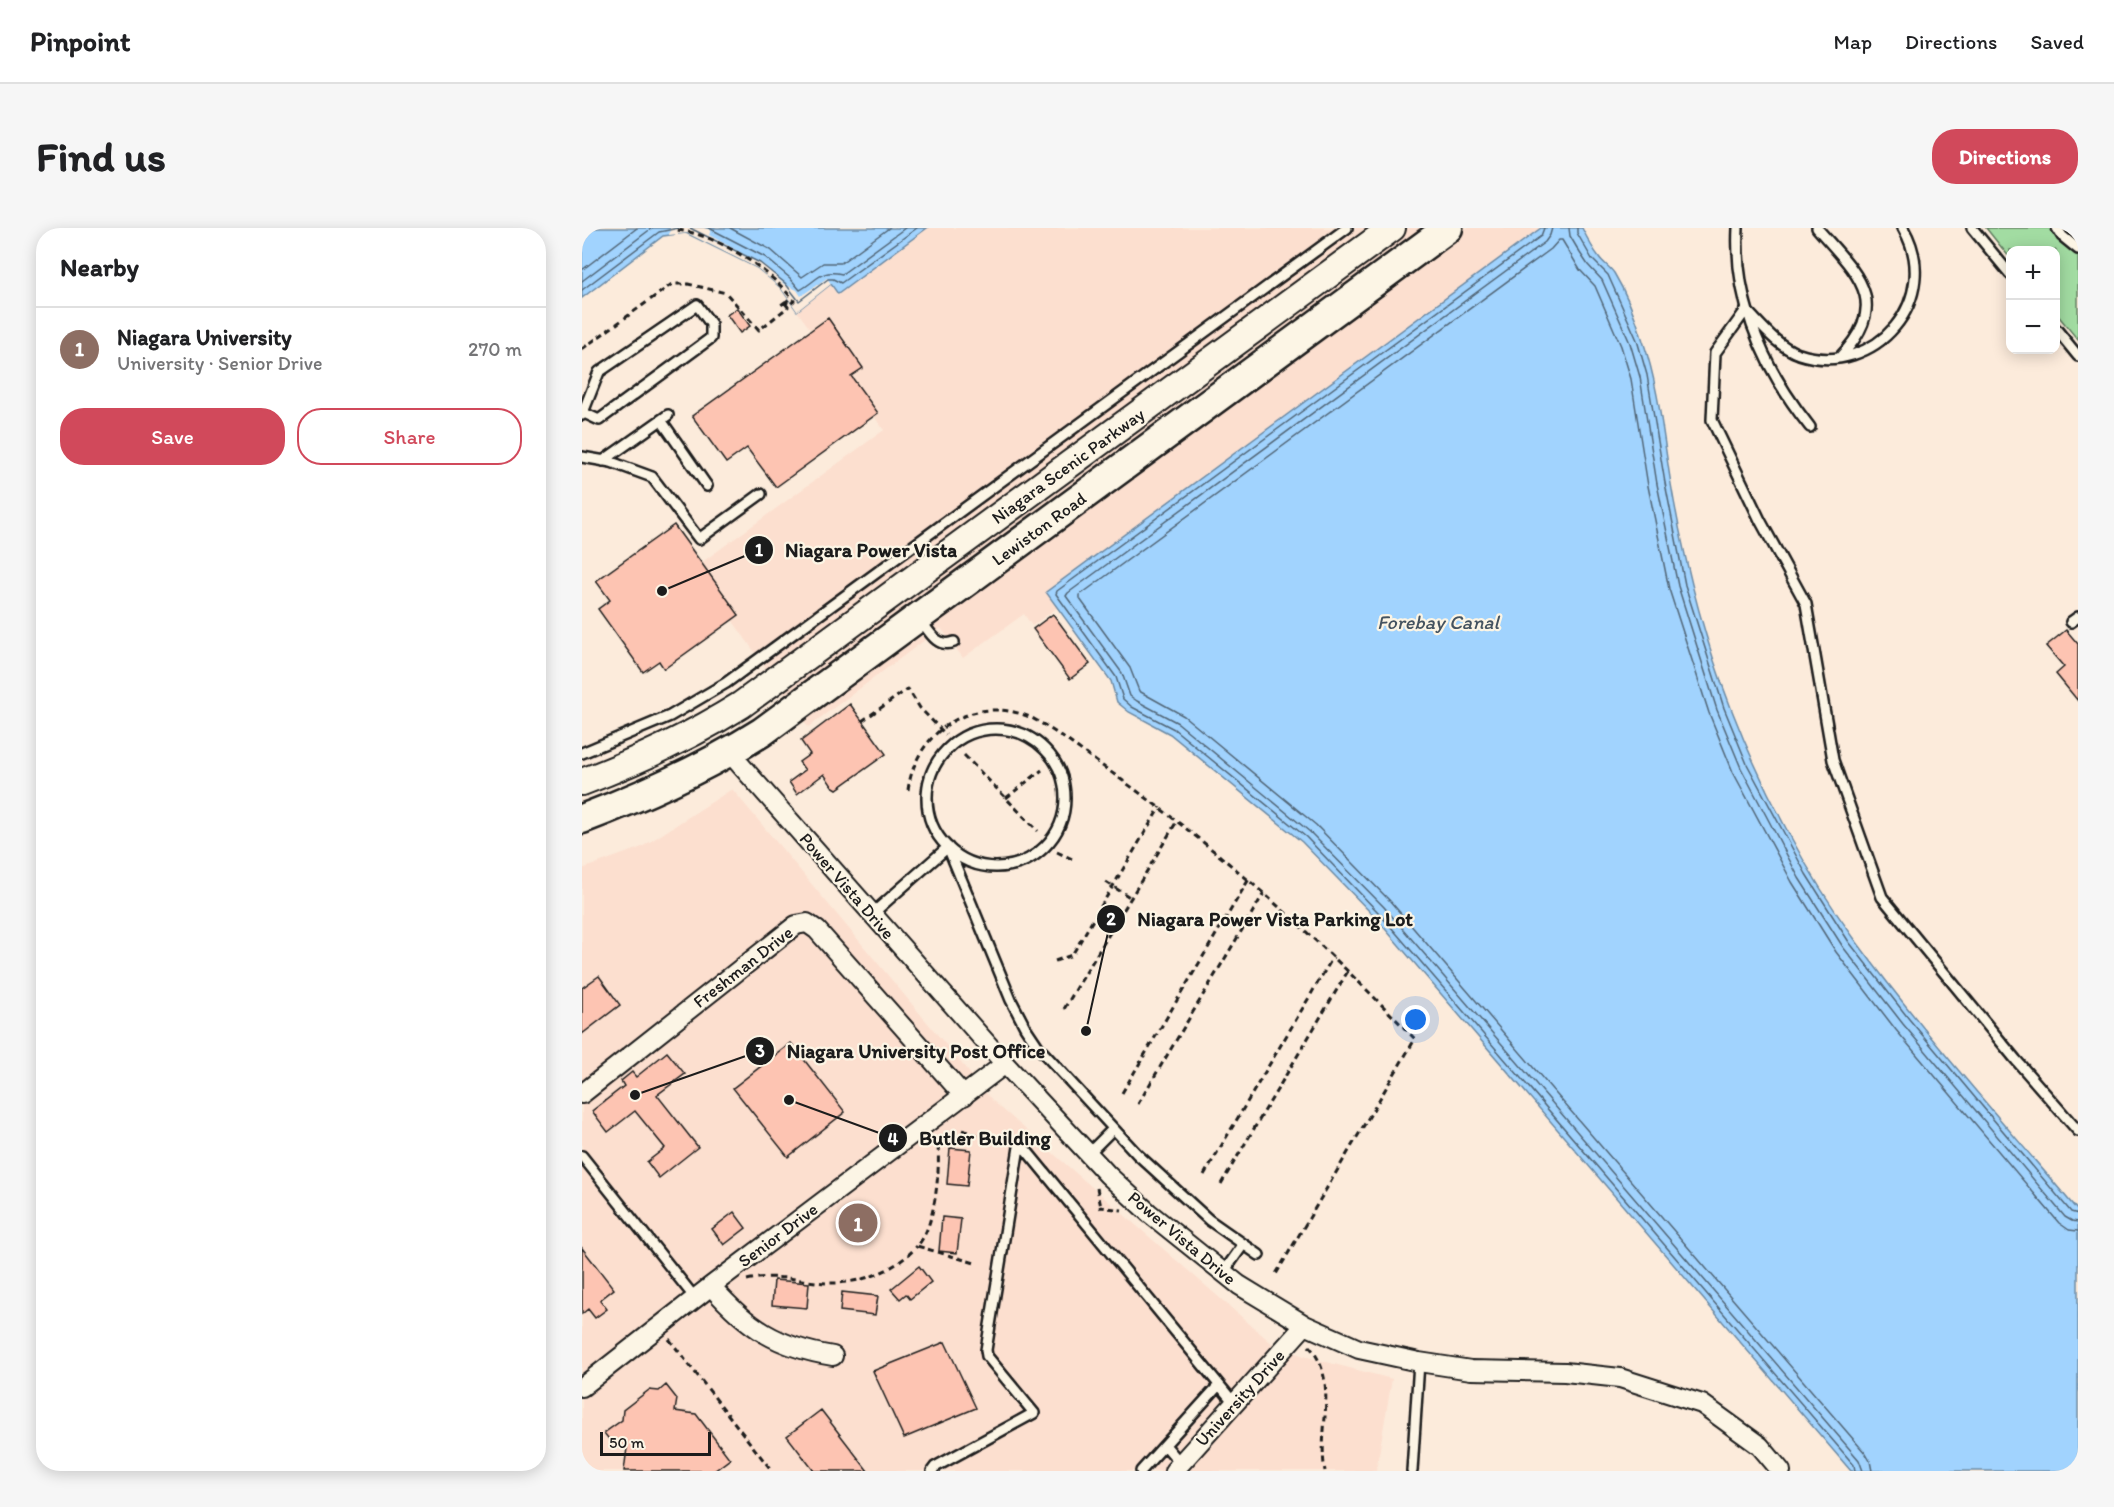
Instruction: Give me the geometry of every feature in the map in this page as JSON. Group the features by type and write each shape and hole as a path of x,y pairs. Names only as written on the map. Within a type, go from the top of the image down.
{"main road":[{"name":"Niagara Scenic Parkway","path":"582,782 656,752 707,726 741,705 1392,228"},
{"name":"Lewiston Road","path":"582,819 655,789 729,752 784,716 1448,228"}],"street":[{"name":"Power Vista Drive","path":"729,752 1005,1064 1088,1154 1149,1213 1223,1273 1305,1333 1359,1349 1471,1370 1565,1372 1620,1378 1702,1404 1760,1446 1781,1471"},
{"name":"Freshman Drive","path":"582,1094 796,925 807,924 817,930 964,1096"},
{"name":"Senior Drive","path":"582,1387 695,1298 1005,1064"},
{"path":"711,1286 742,1318 768,1336 788,1346 833,1356"},
{"name":"University Drive","path":"1178,1468 1235,1404 1305,1333"}],"lane":[{"path":"582,753 670,716 726,683 1347,228"},
{"path":"1738,228 1739,263 1746,310 1760,348 1773,373 1788,399 1810,427"},
{"path":"1817,228 1858,275 1866,297 1866,315 1860,333 1839,358"},
{"path":"1746,310 1781,345 1799,354 1823,359 1839,358 1866,351 1894,330 1909,305 1915,264 1903,228"},
{"path":"1972,228 2006,269"},
{"path":"2057,228 2062,236 2078,249"},
{"path":"697,305 711,324 711,338 599,420 583,414 599,372 697,305"},
{"path":"1746,310 1715,353 1712,420 1760,520 1806,604 1833,760 1882,897 2016,1060 2078,1131"},
{"path":"2060,335 2078,356"},
{"path":"603,461 664,418 707,486"},
{"path":"582,457 603,461 652,477 699,539 761,494"},
{"path":"919,617 937,640 945,644 954,642"},
{"path":"948,847 960,857 981,866 1003,867 1024,862 1043,850 1057,833 1065,813 1066,791 1060,769 1048,751 1033,738 1015,730 996,728 977,730 959,739 944,752 933,768 927,787 927,808 933,827 948,847 1011,1000 1025,1027 1045,1054 1112,1130 1182,1196 1216,1226 1259,1255"},
{"path":"872,914 948,847"},
{"path":"1088,1154 1112,1130"},
{"path":"932,1471 935,1467 1034,1413 987,1356 986,1350 1019,1147 1026,1150 1235,1404"},
{"path":"582,1156 695,1298"},
{"path":"1223,1273 1243,1245"},
{"path":"1412,1471 1419,1362"},
{"path":"1141,1471 1219,1385"},
{"path":"1165,1445 1178,1468"}],"path":[{"path":"675,230 689,231 708,238 755,263 770,276 794,301 789,305 786,302 789,299 781,305 785,303 788,307 774,319"},
{"path":"862,721 908,689 920,708 946,735"},
{"path":"908,790 916,759 929,740 953,721 976,712 998,709 1020,713 1043,724 1160,807 1249,879 1348,971 1415,1039 1276,1274"},
{"path":"1068,749 1073,746"},
{"path":"964,755 1038,831"},
{"path":"1006,798 1042,770"},
{"path":"1055,961 1072,955 1160,807"},
{"path":"1064,1009 1178,821"},
{"path":"1057,852 1072,859"},
{"path":"1122,1093 1249,879"},
{"path":"1106,882 1131,898"},
{"path":"1138,1104 1264,893"},
{"path":"1204,1175 1333,957"},
{"path":"1221,1185 1348,971"},
{"path":"962,1130 996,1142"},
{"path":"741,1281 771,1276 815,1282 850,1281 893,1267 904,1260 926,1235 931,1220 937,1182 938,1146"},
{"path":"1098,1185 1100,1208 1124,1210"},
{"path":"917,1246 975,1263"},
{"path":"1305,1333 1323,1366 1326,1405 1323,1450 1325,1471"},
{"path":"666,1335 772,1471"}],"shaded area":[{"path":"927,228 1541,228 1047,591 1058,607 1032,626 1024,614 963,658 941,628 808,727 732,620 739,615 701,563 884,430 797,311 831,284 838,293"},
{"path":"732,789 993,1101 1275,1346 1307,1357 1392,1379 1376,1471 582,1471 582,869 642,847"}],"green space":[{"path":"1986,228 2078,228 2078,340 2060,318 2060,246 2006,246 2006,253"}],"water":[{"path":"582,228 927,228 838,294 831,284 797,311 781,288 757,268 686,233 663,236 582,298"},
{"name":"Forebay Canal","path":"1541,228 1582,228 1596,254 1614,273 1623,289 1640,332 1653,376 1676,512 1703,626 1743,738 1802,858 1838,915 1882,976 2078,1211 2078,1471 1851,1471 1374,916 1302,842 1170,734 1129,712 1117,702 1111,681 1046,592"}],"pier":[{"path":"670,228 711,230 709,235 765,266 784,284 797,290 801,296 827,278 831,284 797,311 781,288 757,268 687,233 669,235"}],"building":[{"path":"737,308 750,326 740,333 727,315"},
{"path":"828,318 863,368 851,376 878,413 776,487 747,448 726,463 692,416"},
{"path":"674,525 739,615 664,669 659,661 643,672 598,609 610,600 596,581"},
{"path":"1053,614 1090,664 1070,679 1033,629"},
{"path":"2066,630 2078,644 2078,701 2056,674 2064,667 2046,646"},
{"path":"850,704 886,754 837,789 832,786 824,774 797,794 789,782 805,770 799,762 810,754 801,741"},
{"path":"599,976 620,1005 582,1034 582,988"},
{"path":"791,1043 845,1112 788,1157 733,1088"},
{"path":"667,1052 685,1074 657,1095 698,1147 659,1178 647,1162 665,1148 635,1111 608,1132 592,1111 624,1086 621,1081 632,1072 636,1077"},
{"path":"950,1148 971,1150 967,1186 947,1184"},
{"path":"734,1212 746,1228 724,1245 712,1229"},
{"path":"942,1217 961,1219 957,1253 939,1251"},
{"path":"582,1248 614,1289 600,1300 607,1309 595,1318 588,1309 582,1314"},
{"path":"919,1266 931,1282 910,1299 906,1294 900,1299 891,1289"},
{"path":"774,1280 809,1283 807,1308 772,1305"},
{"path":"842,1292 878,1296 875,1315 840,1311"},
{"path":"945,1342 976,1408 904,1438 873,1371"},
{"path":"666,1385 677,1399 675,1411 696,1414 730,1459 714,1471 624,1471 627,1448 615,1447 604,1433 622,1420 623,1410 649,1390 659,1391"},
{"path":"821,1410 868,1471 814,1471 787,1436"}],"place":[{"name":"Niagara Power Vista","path":"662,591"},
{"name":"Niagara Power Vista Parking Lot","path":"1086,1031"},
{"name":"Niagara University Post Office","path":"635,1095"},
{"name":"Butler Building","path":"789,1100"},
{"name":"Niagara University","path":"858,1223"}]}
